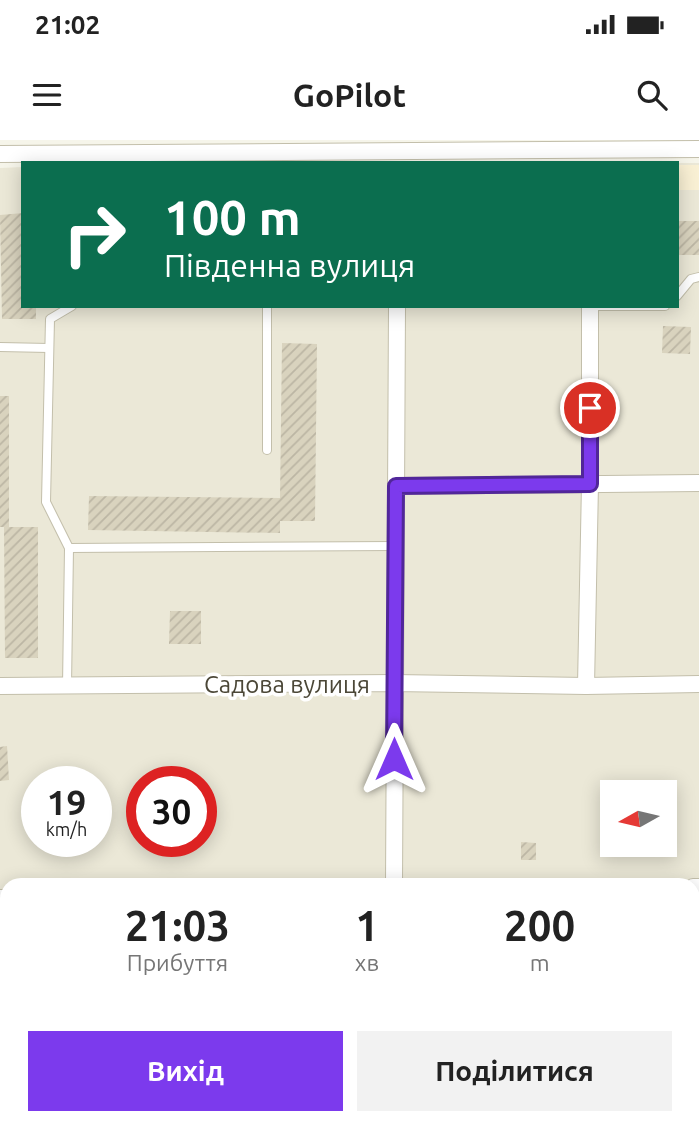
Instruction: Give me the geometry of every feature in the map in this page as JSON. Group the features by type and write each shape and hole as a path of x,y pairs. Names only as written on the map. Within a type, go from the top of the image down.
{"street":[{"path":"0,153 592,156 699,149"},
{"path":"394,878 397,308"},
{"path":"586,686 590,308"},
{"path":"396,486 699,483"},
{"name":"Садова вулиця","path":"0,686 699,684"}],"lane":[{"path":"679,294 691,279 699,277"},
{"path":"67,686 69,548 46,502 50,319 69,308"},
{"path":"267,308 267,450"},
{"path":"0,347 49,348"},
{"path":"69,548 396,546"}],"shaded area":[{"path":"679,163 699,163 699,878 0,878 0,168 21,167 21,308 679,308"},
{"path":"679,165 699,165 699,190 679,190"}],"building":[{"path":"21,213 21,308 36,308 36,319 2,319 0,215"},
{"path":"679,221 699,221 699,255 679,255"},
{"path":"663,326 691,327 690,354 662,353"},
{"path":"282,343 317,344 315,521 280,521 280,533 88,530 89,496 280,498"},
{"path":"0,396 9,396 9,527 38,527 38,658 5,658 4,527 0,527"},
{"path":"170,611 201,611 201,644 169,644"},
{"path":"7,746 9,780 0,781 0,747"},
{"path":"521,842 536,843 536,860 521,860"}],"route":[{"path":"394,759 396,486 590,484 590,408"}]}
